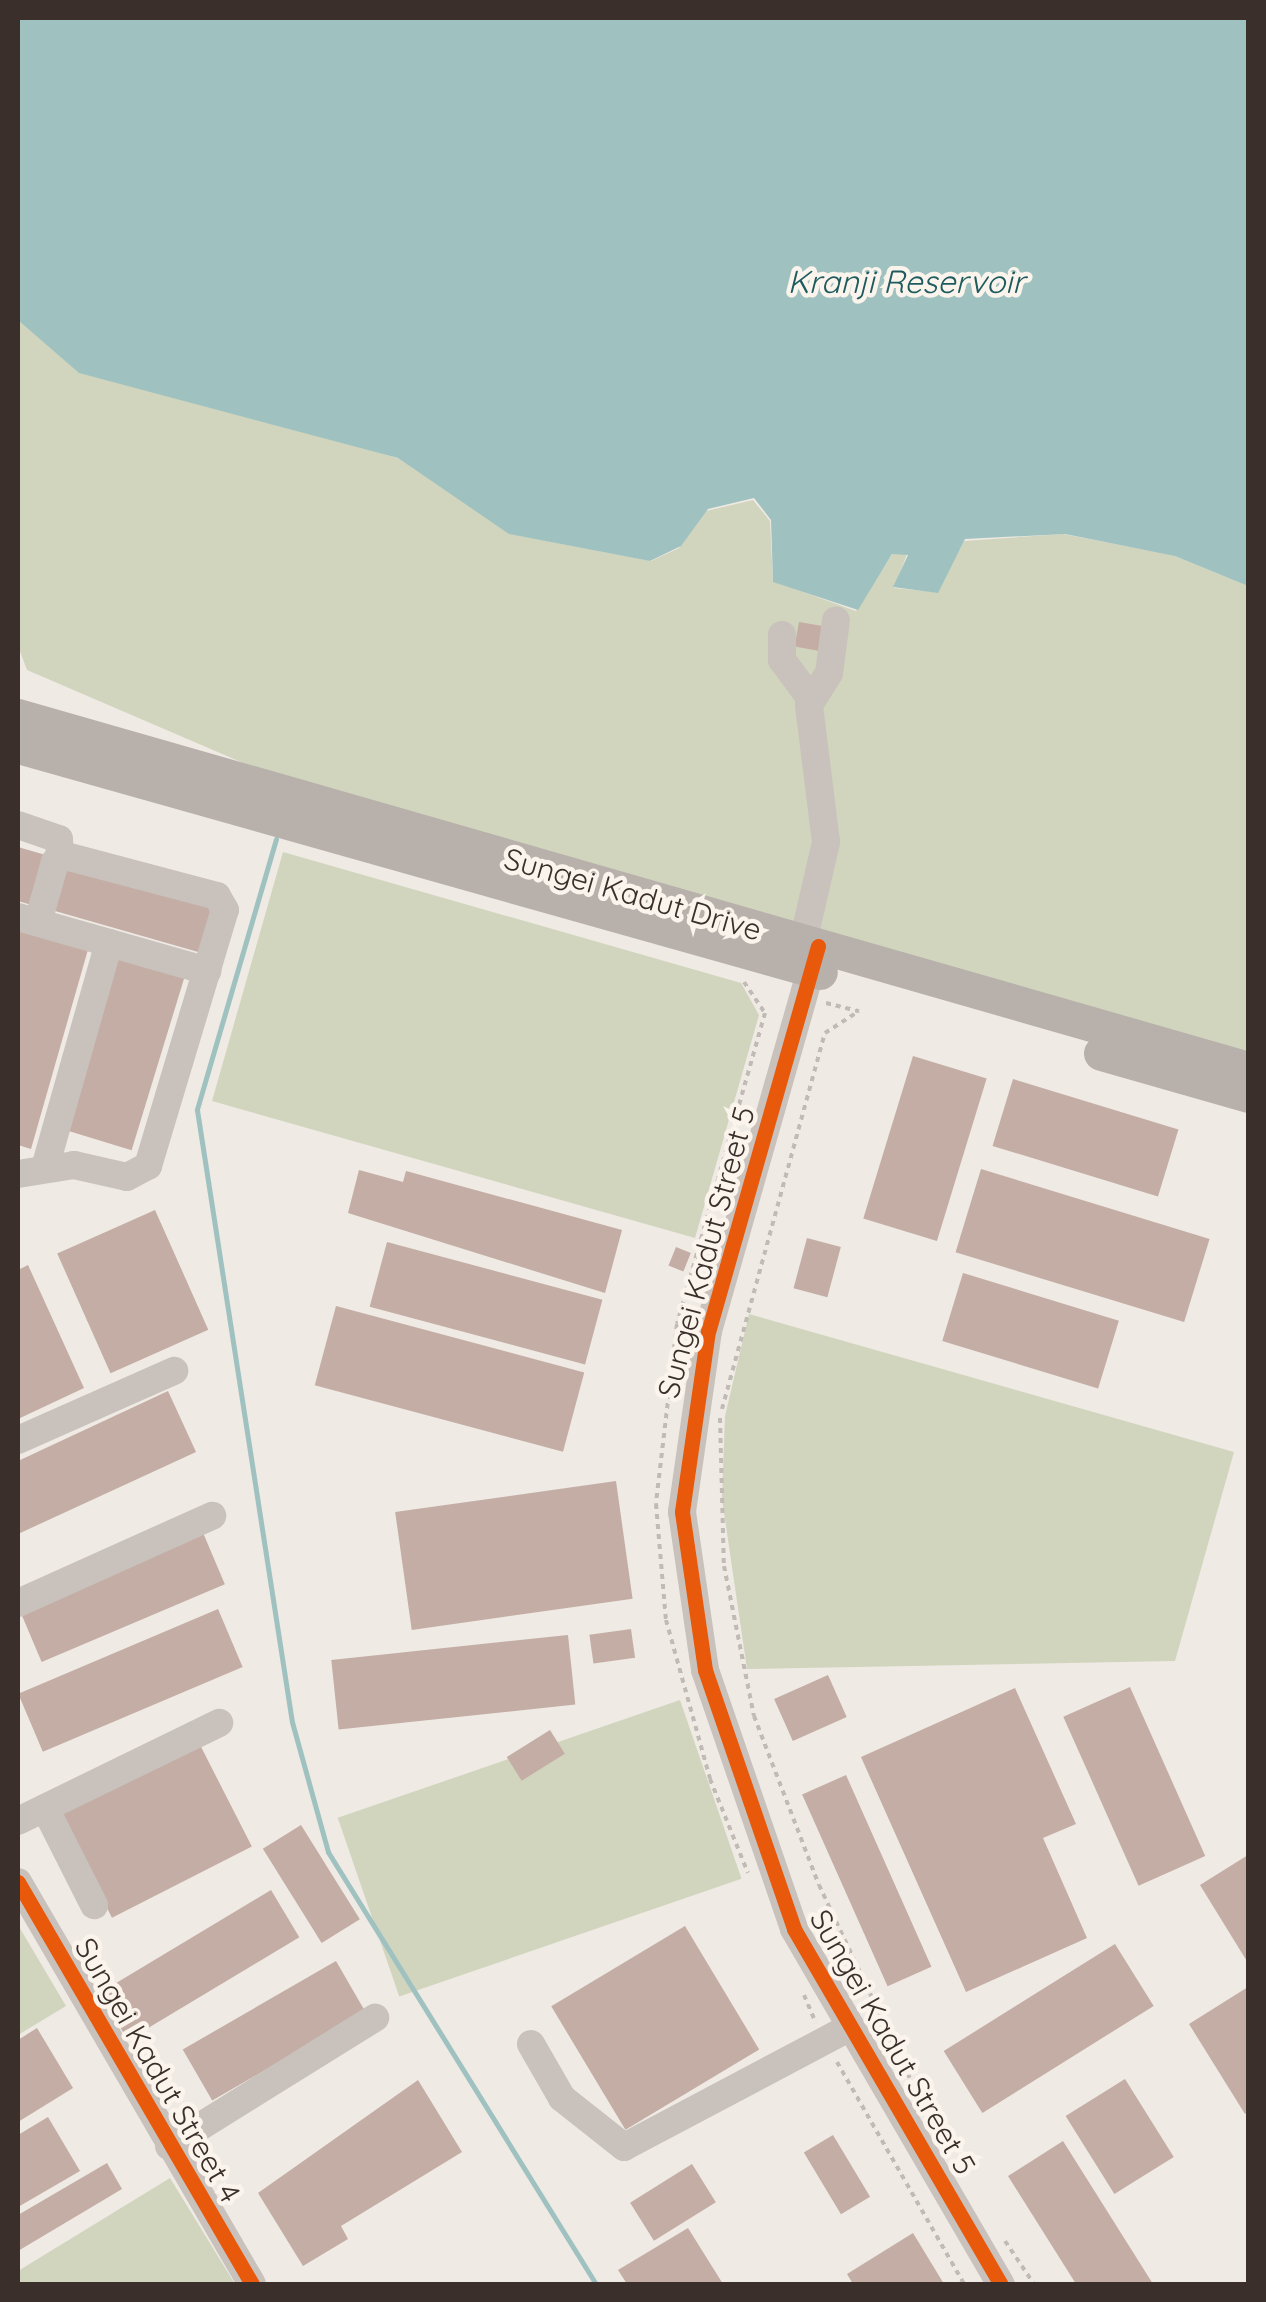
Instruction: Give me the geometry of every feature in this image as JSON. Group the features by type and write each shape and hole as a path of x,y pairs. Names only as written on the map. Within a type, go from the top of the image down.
{"main road":[{"name":"Sungei Kadut Drive","path":"18,716 811,953 1248,1095"},
{"name":"Sungei Kadut Drive","path":"18,746 1248,1069"}],"street":[{"path":"782,635 782,660 811,699 829,673 836,620"},
{"name":"Sungei Kadut Street 5","path":"811,699 826,842 811,953 708,1331 682,1512 705,1670 743,1798 794,1928 1002,2284"},
{"path":"18,825 60,838 60,856 28,919 206,971"},
{"path":"18,1174 46,1164 127,1176 148,1166 206,971 222,900 60,856"},
{"path":"46,1164 109,943"},
{"path":"18,1440 174,1370"},
{"path":"18,1603 212,1516"},
{"path":"18,1821 219,1723"},
{"path":"44,1808 94,1905"},
{"name":"Sungei Kadut Street 4","path":"18,1882 252,2284"},
{"path":"170,2146 375,2018"},
{"path":"531,2044 562,2098 624,2147 851,2027"}],"path":[{"path":"744,982 765,1013 676,1324 656,1504 666,1620 686,1698 755,1889"},
{"path":"859,1012 825,1033 720,1415 717,1500 754,1716 818,1886 920,2098"},
{"path":"802,1990 825,2041 964,2284"},
{"path":"994,2226 1034,2284"}],"green space":[{"path":"18,319 167,389 400,459 511,534 651,561 679,548 706,511 753,500 770,521 773,581 856,611 893,553 907,554 894,588 936,592 964,541 1063,534 1173,555 1248,586 1248,1055 385,824 27,670 18,646"},
{"path":"283,852 741,983 759,1015 695,1238 212,1101"},
{"path":"749,1314 1234,1452 1175,1661 747,1669 722,1499 725,1416"},
{"path":"680,1700 742,1879 399,1997 338,1818"},
{"path":"18,1925 66,2006 18,2035"},
{"path":"170,2178 235,2284 18,2284 18,2271"}],"water":[{"name":"Kranji Reservoir","path":"18,18 1248,18 1248,586 1175,556 1065,534 965,539 938,593 893,587 908,555 892,554 858,610 773,582 771,520 754,498 708,509 681,546 650,561 509,534 398,458 79,373 18,320"}],"building":[{"path":"799,622 827,627 822,651 795,647"},
{"path":"18,847 49,856 35,906 18,901"},
{"path":"63,857 214,900 199,952 48,909"},
{"path":"20,927 89,946 31,1149 18,1145"},
{"path":"113,951 186,973 132,1150 59,1128"},
{"path":"913,1056 987,1079 937,1241 863,1219"},
{"path":"1013,1079 1178,1130 1158,1197 993,1146"},
{"path":"981,1169 1210,1239 1184,1322 956,1252"},
{"path":"359,1170 403,1182 406,1171 622,1230 605,1293 348,1213"},
{"path":"155,1210 208,1330 111,1373 57,1254"},
{"path":"807,1238 841,1247 827,1297 794,1288"},
{"path":"387,1242 602,1300 585,1364 370,1307"},
{"path":"676,1247 691,1253 683,1272 669,1266"},
{"path":"28,1265 84,1388 18,1419 18,1270"},
{"path":"963,1273 1119,1321 1098,1389 942,1341"},
{"path":"336,1306 584,1373 563,1452 315,1385"},
{"path":"168,1391 196,1452 18,1534 18,1461"},
{"path":"616,1481 633,1599 412,1630 395,1512"},
{"path":"201,1528 225,1584 42,1662 18,1606"},
{"path":"218,1609 243,1667 43,1752 18,1694"},
{"path":"631,1629 635,1658 593,1664 589,1635"},
{"path":"568,1635 575,1705 339,1729 331,1660"},
{"path":"828,1675 847,1717 793,1741 774,1699"},
{"path":"1130,1687 1205,1856 1139,1886 1063,1717"},
{"path":"1015,1688 1076,1824 1043,1838 1087,1938 966,1992 861,1757"},
{"path":"550,1730 565,1754 522,1781 507,1757"},
{"path":"196,1737 252,1847 112,1918 56,1808"},
{"path":"846,1775 931,1967 888,1986 802,1795"},
{"path":"301,1825 360,1919 322,1943 263,1849"},
{"path":"1248,1855 1248,1963 1200,1885"},
{"path":"271,1890 299,1937 128,2040 100,1993"},
{"path":"685,1926 759,2049 625,2130 551,2006"},
{"path":"1115,1944 1154,2006 982,2113 944,2051"},
{"path":"336,1961 366,2012 212,2101 183,2050"},
{"path":"1248,1987 1248,2111 1245,2114 1189,2024"},
{"path":"37,2028 73,2088 18,2122 18,2040"},
{"path":"1125,2079 1174,2157 1114,2194 1066,2116"},
{"path":"418,2080 462,2152 341,2226 348,2239 303,2266 258,2193"},
{"path":"48,2117 80,2171 18,2207 18,2135"},
{"path":"833,2135 870,2197 841,2214 804,2153"},
{"path":"1063,2141 1153,2284 1076,2284 1008,2176"},
{"path":"107,2163 122,2189 18,2251 18,2215"},
{"path":"692,2164 716,2202 654,2241 630,2203"},
{"path":"688,2228 723,2284 627,2284 618,2270"},
{"path":"913,2233 944,2284 853,2284 847,2274"}],"waterway":[{"path":"276,839 197,1110 292,1722 328,1852 596,2284"}],"cycle path":[{"path":"818,946 708,1331 682,1512 705,1670 794,1929 1001,2284"},
{"path":"18,1882 252,2284"}]}
